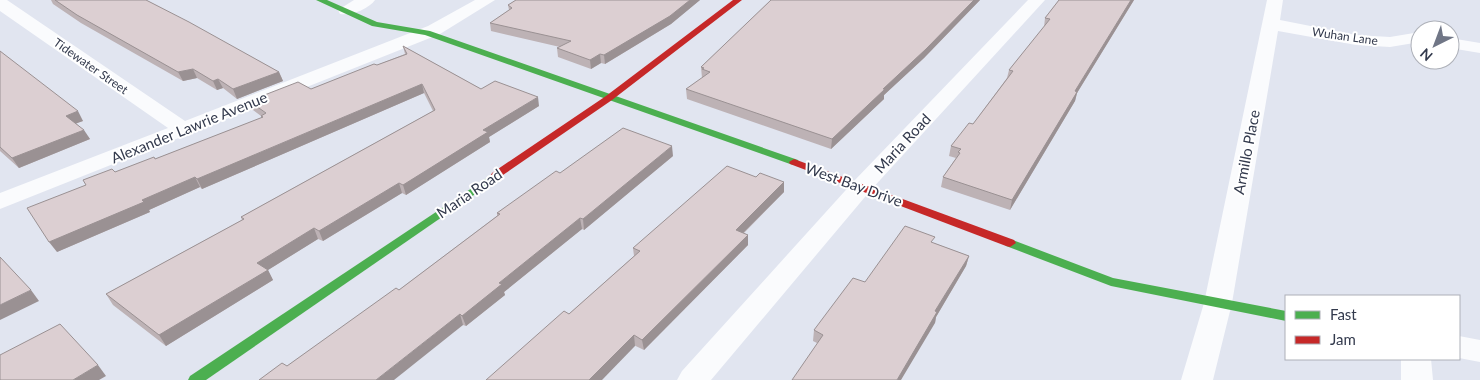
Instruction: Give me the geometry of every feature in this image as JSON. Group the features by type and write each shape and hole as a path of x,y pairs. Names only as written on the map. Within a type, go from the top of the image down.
{"street":[{"name":"West Bay Drive","path":"320,0 375,24 427,33 862,186 1111,282 1285,316"},
{"path":"346,10 367,0"},
{"name":"Alexander Lawrie Avenue","path":"0,202 427,33 487,0"},
{"name":"Maria Road","path":"195,380 609,98 738,0"},
{"name":"Maria Road","path":"692,380 862,186 1037,0"},
{"name":"Armillo Place","path":"1197,380 1218,304 1275,0"},
{"name":"Tidewater Street","path":"0,3 183,129"},
{"name":"Wuhan Lane","path":"1270,24 1356,40 1390,42 1410,39"},
{"path":"1460,44 1480,48"},
{"path":"1416,360 1416,380"}],"building":[{"path":"55,0 146,0 279,72 233,89 218,79 213,81 193,69 178,72 77,15"},
{"path":"516,0 690,0 670,16 604,55 600,54 590,60 557,48 571,41 490,23 512,8 508,5"},
{"path":"771,0 974,0 832,139 686,89 710,72 701,67"},
{"path":"1059,0 1131,0 1075,91 1077,92 1012,200 943,177 960,153 958,152 961,149 951,146 969,123 973,124 1013,71 1009,70 1050,19 1045,18"},
{"path":"403,46 481,89 495,81 538,97 483,130 488,132 403,185 399,183 319,231 314,228 257,263 268,270 159,335 106,294 244,219 241,217 435,110 422,84 197,179 195,177 142,200 144,202 49,242 27,208 86,185 83,180 112,169 115,172 154,157 155,159 263,117 261,116 266,113 249,101 298,82 311,89 374,64 377,65 407,54"},
{"path":"0,51 78,111 66,116 84,130 12,158 0,147"},
{"path":"623,128 672,146 583,219 580,218 499,283 502,284 462,316 460,314 376,380 259,380 282,363 287,366 396,288 399,290 500,214 497,213 556,171 560,173"},
{"path":"727,166 756,177 760,173 784,182 736,230 748,235 642,340 634,335 589,380 486,380 564,311 569,314 640,251 633,248"},
{"path":"905,226 935,237 931,242 969,256 935,311 937,312 897,380 792,380 823,335 814,330 853,278 865,282"},
{"path":"0,257 31,290 0,305"},
{"path":"60,324 98,365 73,380 0,380 0,355"}],"traffic: fast":[{"path":"320,0 375,24 427,33 794,162"},
{"path":"195,380 496,175"},
{"path":"1010,243 1111,282 1285,316"}],"traffic: jam":[{"path":"496,175 609,98 738,0"},
{"path":"794,162 1010,243"}]}
